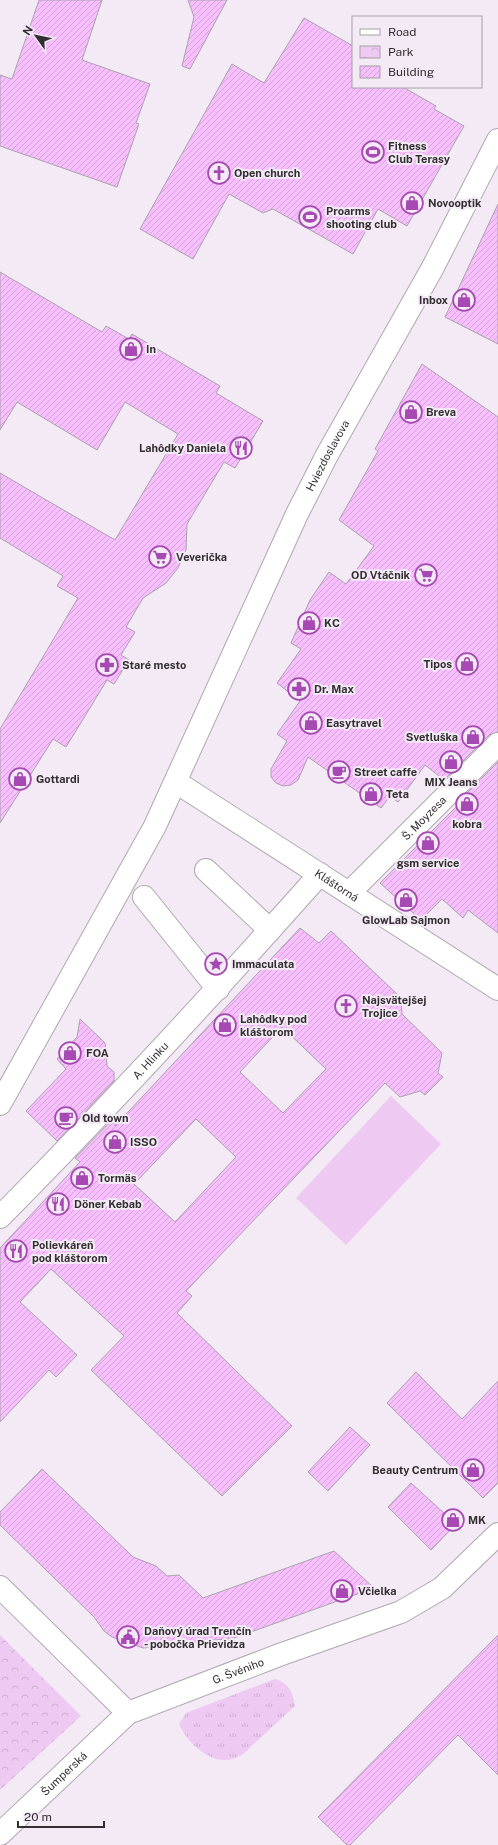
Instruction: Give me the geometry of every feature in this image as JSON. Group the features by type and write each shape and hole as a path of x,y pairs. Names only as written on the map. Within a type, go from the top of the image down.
{"street":[{"name":"Hviezdoslavova","path":"176,782 297,514 327,455 432,269 498,140"},
{"name":"Š. Moyzesa","path":"349,893 498,744"},
{"name":"Kláštorná","path":"176,782 498,989"},
{"path":"0,1104 155,826 176,782"},
{"path":"206,870 270,930"},
{"name":"A. Hlinku","path":"0,1217 61,1156 218,988 320,874"},
{"path":"144,897 218,988"},
{"name":"G. Švéniho","path":"128,1713 282,1654 401,1612 442,1588 498,1534"},
{"path":"0,1587 128,1713"},
{"name":"Šumperská","path":"0,1834 128,1713"}],"green space":[{"path":"391,1096 441,1144 346,1245 296,1198"},
{"path":"0,1635 81,1716 0,1790"},
{"path":"275,1679 284,1683 290,1689 295,1706 240,1756 231,1760 213,1758 196,1747 183,1732 179,1724 186,1713"}],"building":[{"path":"39,0 102,0 82,60 150,84 136,123 139,124 117,187 0,146 0,75 12,79"},
{"path":"188,0 227,0 190,69 182,66 194,17"},
{"path":"304,18 352,45 352,88 405,88 436,106 434,109 464,126 407,226 378,209 353,254 273,209 263,213 229,194 193,259 140,229 232,64 264,83"},
{"path":"498,204 498,344 445,317"},
{"path":"0,272 102,332 106,326 129,339 132,334 220,386 216,393 263,421 235,468 224,462 187,524 186,550 178,568 166,583 143,598 126,627 135,632 121,655 129,660 114,684 107,680 66,747 53,739 0,823 0,729 78,598 57,586 63,576 0,538 0,473 115,540 178,434 125,402 97,450 17,402 0,430"},
{"path":"422,364 498,417 498,732 489,735 444,780 425,765 398,802 390,796 381,808 308,757 298,780 291,785 283,786 276,783 271,777 271,769 287,741 277,734 300,701 277,683 301,649 291,643 310,600 329,572 346,584 374,546 339,520 378,451 375,449"},
{"path":"498,762 498,933 468,910 463,918 442,899 421,920 380,883 466,797 464,796"},
{"path":"300,928 319,943 331,931 401,998 402,1014 442,1053 438,1073 443,1077 425,1095 420,1091 400,1097 385,1083 186,1291 192,1296 177,1313 292,1426 222,1496 91,1370 124,1336 51,1269 20,1302 77,1355 56,1377 49,1370 0,1422 0,1248 80,1162 75,1158 115,1117 115,1126","holes":["282,1027 326,1069 283,1113 240,1072","196,1119 236,1157 175,1222 134,1184"]},
{"path":"80,1019 105,1043 107,1066 114,1072 114,1081 57,1141 26,1111 66,1069 57,1059 77,1037"},
{"path":"416,1372 462,1419 498,1381 498,1483 483,1498 387,1403"},
{"path":"350,1427 370,1445 328,1491 308,1472"},
{"path":"42,1469 133,1557 156,1566 167,1576 179,1575 203,1598 334,1551 374,1588 234,1638 143,1648 112,1637 104,1631 94,1617 0,1525 0,1512"},
{"path":"411,1483 456,1524 431,1550 388,1507"},
{"path":"498,1635 498,1775 458,1735 350,1845 347,1845 318,1817"}],"place":[{"name":"Fitness Club Terasy","path":"373,152"},
{"name":"Open church","path":"219,173"},
{"name":"Novooptik","path":"412,203"},
{"name":"Proarms shooting club","path":"310,217"},
{"name":"Inbox","path":"464,300"},
{"name":"In","path":"131,349"},
{"name":"Breva","path":"411,412"},
{"name":"Lahôdky Daniela","path":"241,448"},
{"name":"Veverička","path":"160,557"},
{"name":"OD Vtáčnik","path":"426,575"},
{"name":"KC","path":"309,623"},
{"name":"Tipos","path":"467,664"},
{"name":"Staré mesto","path":"107,665"},
{"name":"Dr. Max","path":"299,689"},
{"name":"Easytravel","path":"311,723"},
{"name":"Svetluška","path":"473,737"},
{"name":"MIX Jeans","path":"451,762"},
{"name":"Street caffe","path":"339,772"},
{"name":"Gottardi","path":"20,779"},
{"name":"Teta","path":"371,794"},
{"name":"kobra","path":"467,804"},
{"name":"gsm service","path":"428,843"},
{"name":"GlowLab Sajmon","path":"406,900"},
{"name":"Immaculata","path":"216,964"},
{"name":"Najsvätejšej Trojice","path":"346,1006"},
{"name":"Lahôdky pod kláštorom","path":"225,1025"},
{"name":"FOA","path":"70,1053"},
{"name":"Old town","path":"66,1118"},
{"name":"ISSO","path":"115,1142"},
{"name":"Tormäs","path":"82,1178"},
{"name":"Döner Kebab","path":"58,1204"},
{"name":"Polievkáreň pod kláštorom","path":"16,1251"},
{"name":"Beauty Centrum","path":"473,1470"},
{"name":"MK","path":"453,1520"},
{"name":"Včielka","path":"342,1591"},
{"name":"Daňový úrad Trenčín - pobočka Prievidza","path":"128,1637"}]}
